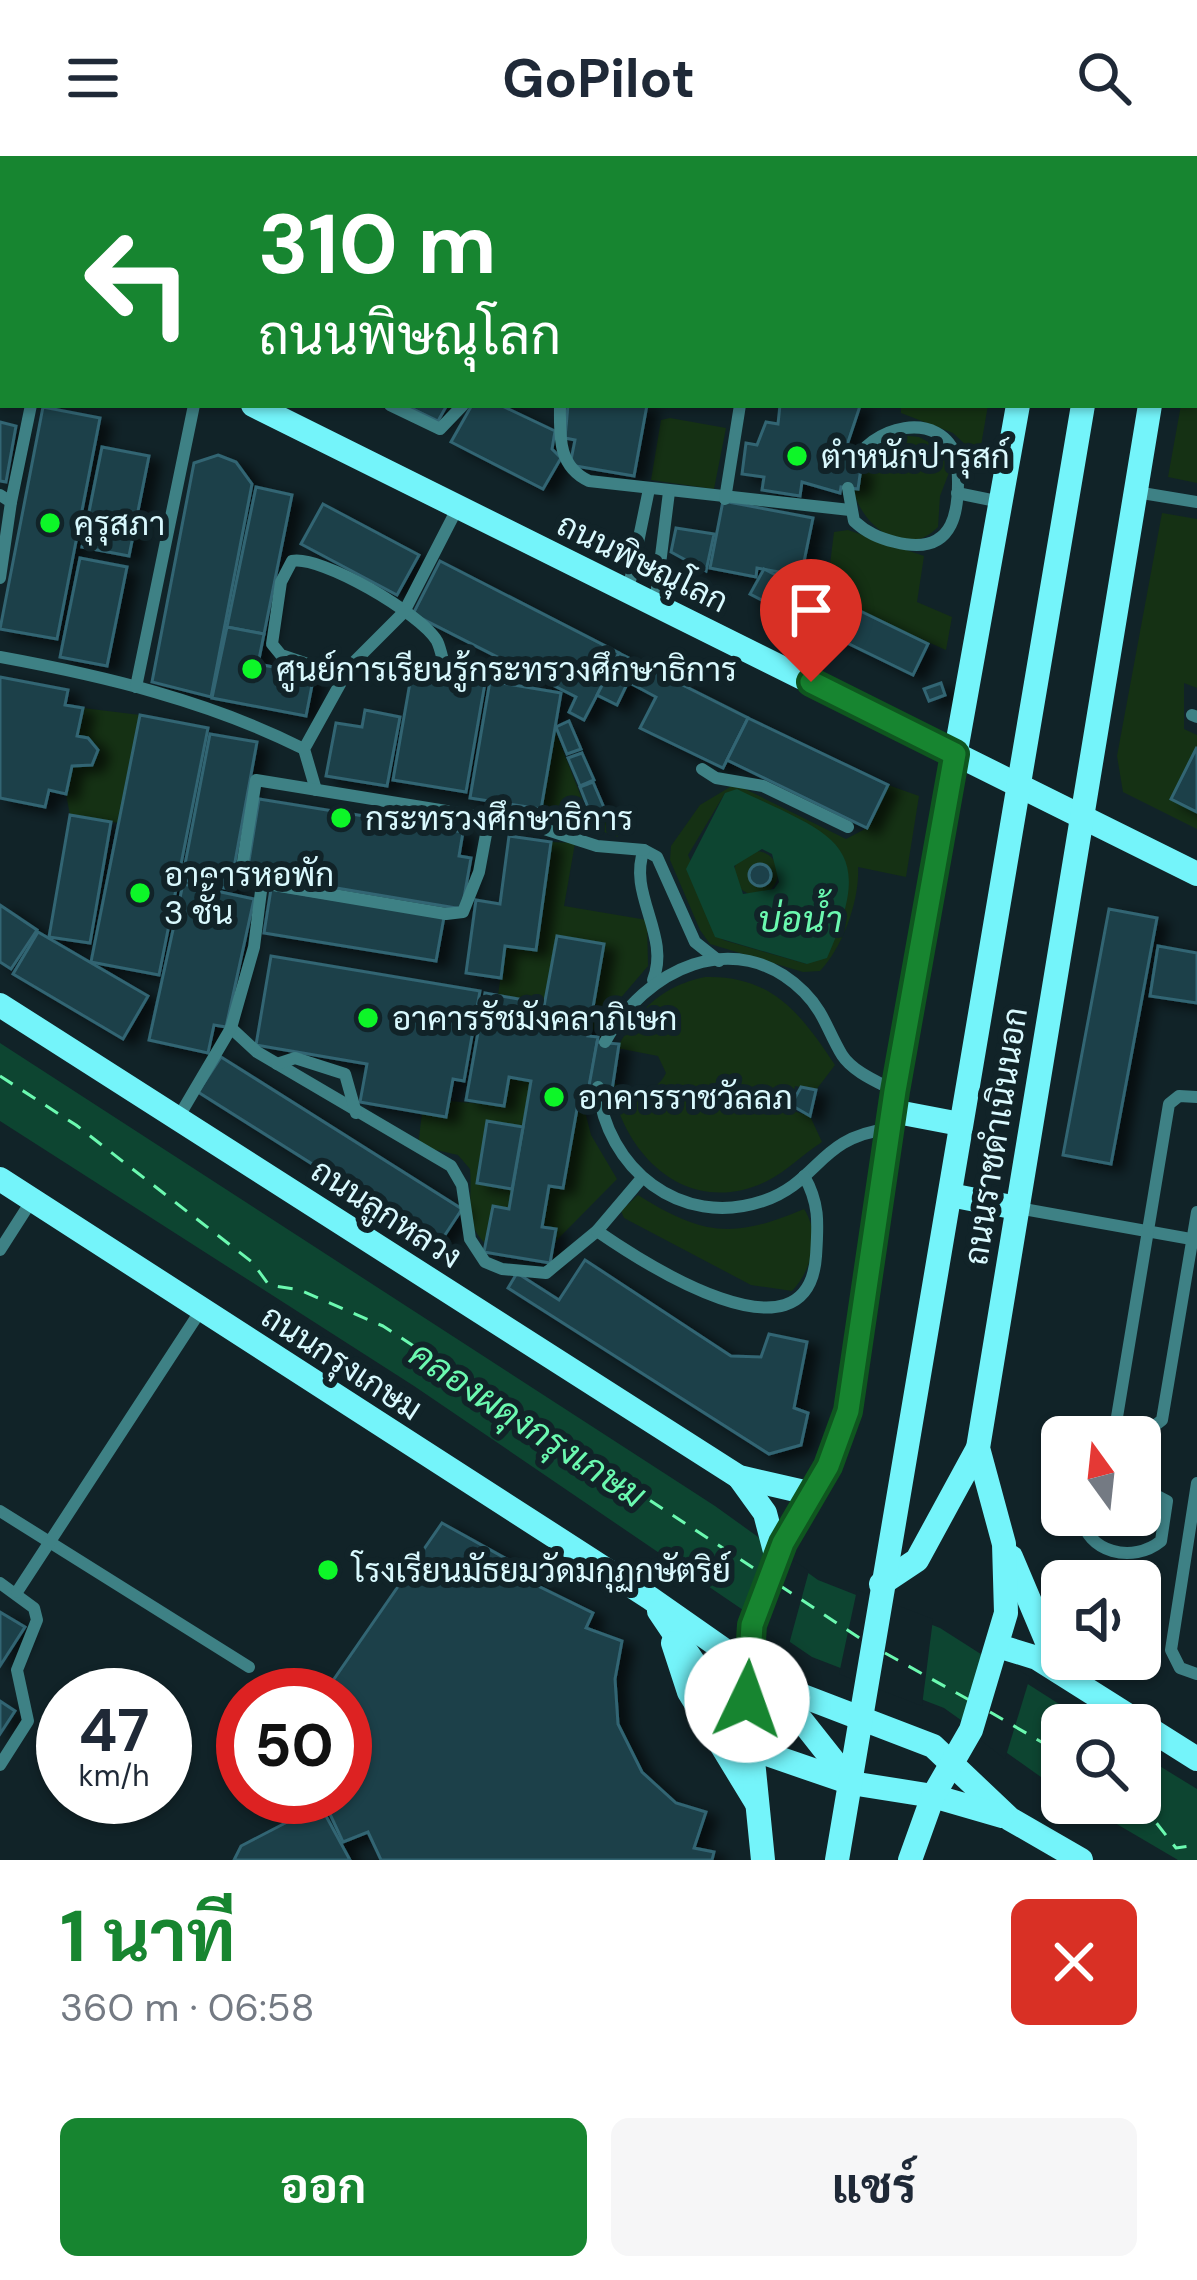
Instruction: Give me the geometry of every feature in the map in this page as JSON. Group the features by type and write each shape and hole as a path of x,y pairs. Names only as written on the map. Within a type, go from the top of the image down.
{"main road":[{"name":"ถนนพิษณุโลก","path":"259,408 1197,874"},
{"path":"763,1860 746,1668 748,1620 776,1542 813,1494 848,1411 892,1111 1017,408"},
{"name":"ถนนราชดำเนินนอก","path":"838,1860 1082,408"},
{"name":"ถนนราชดำเนินนอก","path":"910,1860 933,1796 969,1733 998,1647 1007,1591 1004,1544 978,1448 1150,408"},
{"name":"ถนนลูกหลวง","path":"0,1005 739,1477 813,1494"},
{"path":"892,1111 960,1124"},
{"name":"ถนนกรุงเกษม","path":"0,1179 650,1598 746,1668 774,1685 917,1736 952,1762 1010,1819"},
{"path":"950,1195 1017,1208"},
{"path":"880,1589 917,1560 978,1448"},
{"path":"764,1484 828,1466"},
{"name":"ถนนลูกหลวง","path":"739,1477 776,1542"},
{"path":"1004,1544 1041,1628"},
{"name":"ถนนกรุงเกษม","path":"650,1598 752,1749 775,1762 850,1783 933,1796 1010,1819 1081,1860"},
{"path":"699,1633 748,1620"},
{"path":"671,1630 680,1675 761,1809"},
{"path":"998,1647 1028,1653 1041,1661"},
{"path":"1070,1680 1197,1759"},
{"path":"774,1685 850,1783"},
{"path":"969,1733 990,1799"}],"lane":[{"path":"0,578 6,498 30,408"},
{"path":"136,687 193,408"},
{"path":"396,408 440,429 460,408"},
{"path":"560,408 558,434 573,474 589,482 850,510"},
{"path":"725,499 740,408"},
{"path":"848,488 854,521 874,537 920,548 938,542 951,528 957,493 954,449 915,428 879,433 866,442 852,467"},
{"path":"628,592 649,489"},
{"path":"655,605 669,492"},
{"path":"1136,492 1197,502"},
{"path":"957,493 1001,502"},
{"path":"316,790 304,749 343,676 377,634 404,612 458,507"},
{"path":"343,676 281,655 272,644 281,582 292,561 306,558 404,612 437,641 448,676"},
{"path":"0,657 136,687 259,726 304,749"},
{"path":"702,769 716,778 763,785 848,826"},
{"path":"489,818 479,872 463,912 446,914 240,880 256,780 489,818 597,846 644,850 657,857 695,942 719,961"},
{"path":"644,850 638,871 660,962 653,981"},
{"path":"178,1118 231,1028 254,947 262,883"},
{"path":"598,1087 613,1144 642,1178 694,1205 730,1208 764,1200 804,1176 830,1148 892,1111 843,1057 826,1016 800,987 766,968 719,961 688,965 653,981 624,1008 605,1042"},
{"path":"231,1028 356,1114 451,1166 462,1185 470,1239 485,1262 502,1269 546,1273 597,1232 642,1178"},
{"path":"277,1064 295,1058 345,1074 356,1114"},
{"path":"1117,1416 1169,1104 1178,1096 1197,1097"},
{"path":"597,1232 665,1277 745,1306 786,1306 806,1292 815,1270 819,1210 804,1176"},
{"path":"0,1250 32,1200"},
{"path":"1017,1208 1194,1239"},
{"path":"1161,1421 1197,1212"},
{"path":"17,1592 202,1309"},
{"path":"1196,1491 1171,1650 1180,1668 1197,1674"},
{"path":"1087,1536 1097,1546 1136,1554 1150,1550 1162,1541 1167,1501 1161,1498"},
{"path":"0,1511 249,1666"},
{"path":"0,1583 17,1592 36,1613 17,1670 28,1721 0,1765"}],"shaded area":[{"path":"901,408 987,408 979,457 953,433 901,413"},
{"path":"1180,408 1197,408 1197,483 1168,477"},
{"path":"661,420 726,428 714,489 651,480"},
{"path":"919,437 943,450 950,470 940,496 938,527 912,540 899,539 875,526 853,489 858,489 861,469 856,468 886,439"},
{"path":"1162,513 1197,519 1197,688 1184,683 1184,729 1197,735 1197,829 1123,792 1117,756"},
{"path":"848,530 924,556 917,602 952,617 946,650 826,597 834,532"},
{"path":"83,708 140,715 118,823 70,815 66,794 72,766 92,765 97,758 94,743 77,736"},
{"path":"555,730 589,817 608,811 618,837 541,809"},
{"path":"735,784 846,839 867,828 888,785 919,796 906,877 858,867 853,908 843,936 820,971 803,972 710,944 700,930 670,860 671,846 700,805","holes":["725,793 844,920 807,964 723,940 688,855"]},
{"path":"551,842 575,843 564,906 647,920 648,966 588,1036 603,944 557,937 540,1028 520,1024 524,1000 498,995 505,946 536,950"},
{"path":"756,851 772,857 778,873 772,889 756,895 740,889 734,873 740,857"},
{"path":"705,977 749,983 782,1001 810,1029 835,1065 816,1090 795,1086 790,1110 810,1116 822,1142 774,1177 738,1191 712,1192 665,1174 630,1135 611,1083 650,1088 661,1080 666,1073 658,1056 617,1048 634,1022 664,993"},
{"path":"509,1077 531,1081 523,1127 488,1121 477,1183 512,1189 509,1209 493,1207 486,1244 472,1219 470,1169 458,1155 418,1146 422,1113 449,1101 504,1106"},
{"path":"580,1092 591,1135 617,1179 554,1243 556,1230 542,1227 549,1186 563,1187"},
{"path":"638,1195 682,1219 719,1229 758,1225 804,1209 813,1241 805,1273 792,1291 751,1285 624,1218 621,1211"}],"water":[{"name":"บ่อน้ำ","path":"737,789 771,805 822,833 838,848 847,866 849,889 827,958 807,964 715,937 686,869 725,793","holes":["762,849 772,854 779,882 774,889 743,894 734,866"]},
{"name":"คลองผดุงกรุงเกษม","path":"0,1043 715,1506 818,1580 940,1628 1059,1704 1041,1704 1041,1777 944,1708 812,1657 414,1386 0,1121"},
{"path":"1161,1767 1197,1789 1197,1860 1178,1860 1117,1824 1161,1824"}],"pier":[{"path":"769,1543 809,1571 788,1648 742,1616"},
{"path":"857,1590 933,1619 922,1706 839,1674"},
{"path":"988,1651 1030,1677 1005,1759 965,1728"}],"building":[{"name":"คุรุสภา","path":"43,408 100,418 57,639 0,629"},
{"path":"411,408 445,408 438,421"},
{"path":"470,408 506,408 555,431 552,449 561,458 543,489 451,442"},
{"path":"568,408 646,408 634,476 570,465 575,440 565,438"},
{"name":"ตำหนักปารุสก์","path":"780,408 859,408 847,445 849,467 861,468 858,489 841,487 840,493 802,482 800,496 762,490 764,477 742,474 746,443 757,445 766,422 778,424"},
{"path":"0,422 16,426 6,482 0,481"},
{"path":"102,447 149,456 129,556 82,547"},
{"path":"218,455 236,462 252,484 211,697 152,682 194,463"},
{"path":"256,487 292,495 264,634 227,627"},
{"path":"723,501 813,518 801,576 757,568 756,577 710,568"},
{"path":"323,504 419,555 397,595 301,544"},
{"path":"676,528 714,534 706,571 671,552"},
{"path":"80,558 127,567 107,666 60,657"},
{"path":"440,561 619,653 584,720 569,712 576,697 413,614"},
{"path":"764,569 849,613 836,638 750,594"},
{"path":"852,607 928,644 913,675 837,638"},
{"name":"ศูนย์การเรียนรู้กระทรวงศึกษาธิการ","path":"227,627 264,634 258,664 314,675 306,716 212,698"},
{"path":"619,653 748,718 723,768 640,728 656,697 628,682 617,705 597,695"},
{"path":"412,671 485,683 466,792 393,780"},
{"path":"0,677 68,690 65,705 83,708 77,736 88,738 98,750 92,765 72,766 66,794 49,790 45,807 0,798"},
{"path":"490,681 561,693 541,809 470,798"},
{"path":"941,683 945,695 929,701 924,689"},
{"path":"365,710 400,717 387,786 326,776 336,723 362,727"},
{"name":"อาคารหอพัก 3 ชั้น","path":"140,715 208,728 159,975 91,962"},
{"path":"748,718 888,785 867,828 727,760"},
{"path":"569,721 581,749 567,754 556,727"},
{"path":"210,734 257,742 230,889 182,880"},
{"path":"1197,747 1197,812 1171,799"},
{"path":"582,753 594,780 580,786 568,758"},
{"path":"593,782 605,810 591,815 580,787"},
{"path":"259,799 463,832 459,856 471,858 462,909 247,873"},
{"path":"70,815 111,822 90,943 49,937"},
{"path":"509,836 551,842 536,950 505,946 501,978 466,973 476,900 500,904"},
{"path":"760,864 771,875 760,886 749,875"},
{"path":"183,884 254,899 226,1027 214,1025 208,1053 149,1040"},
{"path":"271,889 444,917 436,961 264,933"},
{"path":"0,905 37,930 11,969 0,962"},
{"path":"1109,909 1157,918 1111,1164 1063,1155"},
{"path":"38,932 148,996 123,1039 13,974"},
{"name":"อาคารราชวัลลภ","path":"557,936 604,944 588,1036 598,1037 588,1094 580,1092 563,1188 549,1186 542,1227 556,1229 550,1263 484,1252 493,1206 509,1209 531,1081 509,1077 504,1106 466,1100 485,993 524,1000 520,1024 540,1028"},
{"path":"1158,946 1197,953 1197,1003 1150,996"},
{"name":"อาคารรัชมังคลาภิเษก","path":"271,956 480,991 464,1081 453,1079 446,1117 360,1102 367,1064 256,1045"},
{"path":"597,1042 619,1044 612,1090 589,1086"},
{"path":"221,1057 462,1209 439,1244 198,1092"},
{"path":"801,1087 816,1090 810,1116 791,1105"},
{"path":"487,1121 523,1127 512,1189 477,1183"},
{"path":"585,1260 731,1356 761,1357 769,1334 807,1342 794,1408 808,1413 801,1445 769,1454 508,1288 517,1273 559,1300"},
{"path":"442,1523 532,1573 528,1581 593,1613 586,1628 622,1641 615,1679 618,1724 642,1772 676,1803 706,1812 694,1848 714,1852 712,1860 381,1860 368,1832 343,1842 335,1824 372,1824 372,1668 342,1668"},
{"path":"0,1612 25,1627 0,1666"},
{"path":"0,1701 15,1711 0,1734"},
{"path":"283,1824 330,1824 350,1860 234,1860 241,1846"}],"ferry route":[{"path":"0,1076 76,1125 252,1262 269,1285 300,1290 383,1326 761,1573"},
{"path":"779,1585 861,1639"},
{"path":"885,1653 971,1701"},
{"path":"990,1712 1041,1742"},
{"path":"1157,1824 1176,1848 1197,1845"}],"place":[{"name":"ตำหนักปารุสก์","path":"797,456"},
{"name":"คุรุสภา","path":"50,523"},
{"name":"ศูนย์การเรียนรู้กระทรวงศึกษาธิการ","path":"252,669"},
{"name":"กระทรวงศึกษาธิการ","path":"341,818"},
{"name":"อาคารหอพัก 3 ชั้น","path":"140,893"},
{"name":"อาคารรัชมังคลาภิเษก","path":"368,1018"},
{"name":"อาคารราชวัลลภ","path":"554,1097"},
{"name":"โรงเรียนมัธยมวัดมกุฏกษัตริย์","path":"328,1570"}],"route":[{"path":"747,1700 752,1625 783,1543 828,1466 848,1411 895,1091 955,754 811,682"}]}
